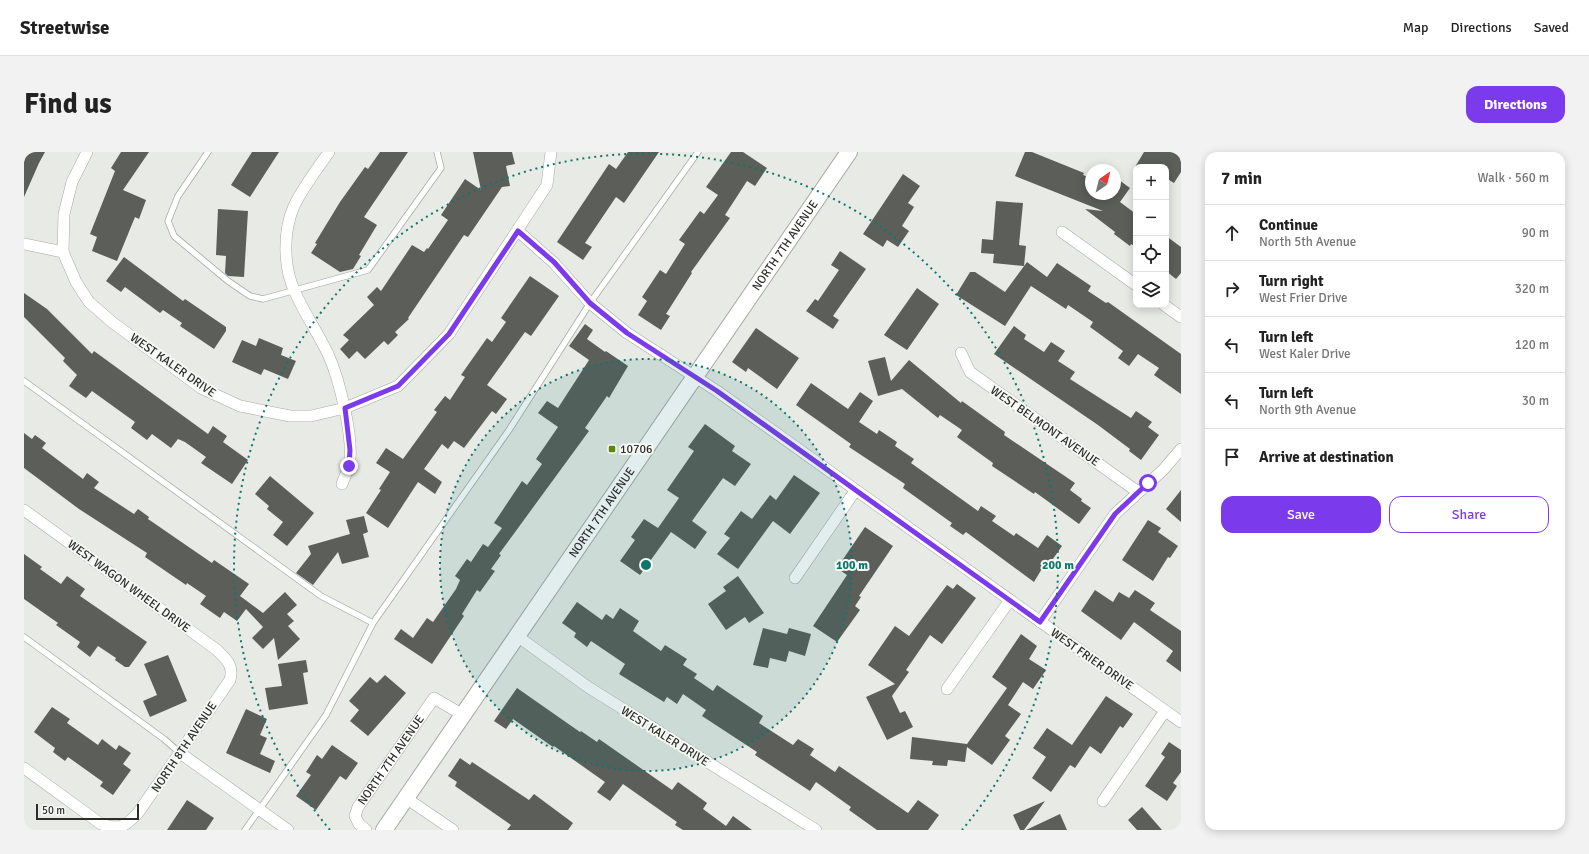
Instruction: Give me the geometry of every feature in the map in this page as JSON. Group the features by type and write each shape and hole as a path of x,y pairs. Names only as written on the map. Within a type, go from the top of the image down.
{"main road":[{"name":"NORTH 7TH AVENUE","path":"384,830 849,152"}],"street":[{"path":"24,244 63,252 64,214 72,182 88,152"},
{"path":"329,152 302,191 294,206 290,221 287,253 289,274 294,291 328,355 345,408 350,450 349,466 342,484"},
{"path":"518,231 547,185 551,152"},
{"name":"WEST KALER DRIVE","path":"63,252 76,282 89,302 112,322 202,388 240,406 290,416 311,416 345,408 398,386 449,334 518,231"},
{"name":"WEST FRIER DRIVE","path":"518,231 554,262 590,303 627,333 695,377 1181,722"},
{"path":"1062,232 1133,283"},
{"path":"1168,308 1181,317"},
{"name":"WEST BELMONT AVENUE","path":"962,354 970,372 1138,492"},
{"path":"1040,622 1115,514 1163,470 1181,449"},
{"path":"795,578 855,491"},
{"name":"WEST WAGON WHEEL DRIVE","path":"24,510 217,650 231,666"},
{"path":"947,689 1010,600"},
{"name":"WEST KALER DRIVE","path":"517,636 594,691 816,830"},
{"name":"NORTH 8TH AVENUE","path":"24,768 101,824 115,828 127,824 138,813 230,680 232,672 231,666"},
{"name":"NORTH 7TH AVENUE","path":"366,830 359,824 355,816 358,808 434,698 463,715"},
{"path":"1103,801 1165,711"},
{"path":"180,753 288,830"},
{"path":"406,798 453,830"}],"lane":[{"path":"208,152 178,196 168,220 174,236 228,281 250,296 263,299 368,270 441,168 437,152"},
{"path":"245,830 326,715 373,624 509,430 590,303 698,152"},
{"path":"24,381 321,596 373,624"},
{"path":"24,637 164,739 180,753"}],"building":[{"path":"24,152 45,152 24,197"},
{"path":"121,152 149,152 123,190 146,200 139,219 135,217 117,261 92,251 97,237 90,234 115,171 111,168"},
{"path":"252,152 279,152 250,197 231,185"},
{"path":"380,152 408,152 364,217 377,225 359,255 361,256 353,269 340,272 311,253 317,244 315,243 340,202 365,167 368,169"},
{"path":"473,152 512,152 515,164 506,166 510,186 502,187 468,237 464,235 408,318 409,319 395,332 398,335 388,345 384,341 365,359 357,351 349,359 340,349 349,340 343,335 374,305 367,297 377,287 381,291 412,245 424,252 427,248 428,249 448,220 441,215 465,179 481,190"},
{"path":"628,152 659,152 624,203 616,197 585,243 592,247 583,260 557,242 609,164 616,169"},
{"path":"731,152 743,152 767,168 755,186 747,181 725,215 730,218 691,272 692,273 666,314 670,316 661,330 638,315 647,301 642,297 660,270 666,274 685,244 679,240 700,211 704,214 718,195 706,187"},
{"path":"1025,152 1032,152 1084,173 1085,200 1121,200 1121,181 1130,188 1120,202 1133,212 1133,245 1131,244 1130,246 1114,234 1115,232 1085,209 1103,211 1015,176"},
{"path":"1144,152 1181,152 1181,172 1174,183 1169,180 1169,164 1137,164"},
{"path":"903,174 920,186 908,203 914,207 902,226 909,231 898,247 887,240 883,247 863,234"},
{"path":"996,201 1023,203 1019,245 1026,246 1024,266 993,263 994,254 981,253 982,239 993,240"},
{"path":"218,209 248,211 244,277 228,276 225,273 226,256 216,255"},
{"path":"1169,238 1181,247 1181,273 1176,279 1169,273"},
{"path":"840,251 866,269 833,316 839,320 833,329 806,311 815,299 818,301 839,270 831,265"},
{"path":"124,257 183,301 185,299 226,327 226,331 214,349 180,326 182,323 163,310 160,313 125,287 121,292 106,281"},
{"path":"1027,262 1047,277 1057,263 1091,286 1088,291 1106,303 1108,302 1181,354 1181,394 1154,375 1159,368 1138,354 1129,366 1118,358 1123,351 1090,327 1093,322 1068,305 1066,309 1031,286 1005,326 956,295 970,272 975,272 1005,292"},
{"path":"530,276 559,296 531,336 525,332 487,385 507,399 496,414 492,411 464,448 454,441 448,449 442,444 424,469 442,482 435,494 418,482 388,528 366,513 381,490 379,489 390,472 376,463 386,448 403,459 437,412 434,410 445,396 450,400 465,377 461,375 487,338 492,342 506,322 501,318"},
{"path":"917,288 939,304 907,350 884,335"},
{"path":"24,293 47,309 92,354 94,351 208,434 213,426 227,436 223,442 248,460 232,484 201,463 206,457 185,442 178,439 171,448 152,434 147,440 131,428 135,422 92,391 86,398 69,386 77,375 63,361 65,358 24,317"},
{"path":"585,324 593,330 587,339 628,366 609,398 607,396 585,428 589,431 499,554 501,555 491,569 495,571 480,592 477,590 462,614 464,616 432,664 394,639 401,629 413,638 427,618 433,622 456,589 460,580 455,576 467,559 471,562 483,544 488,547 502,528 494,523 522,481 527,485 542,464 536,459 558,427 538,413 547,401 558,408 589,360 569,346"},
{"path":"1014,326 1026,335 1024,339 1044,352 1051,342 1065,351 1058,361 1075,372 1070,379 1131,418 1136,411 1152,422 1148,427 1159,435 1141,460 1129,451 1130,449 1098,425 994,354"},
{"path":"756,328 799,358 777,389 748,368 746,372 732,362"},
{"path":"259,338 283,348 281,355 296,361 288,379 264,369 261,375 232,362 242,340 256,346"},
{"path":"885,357 891,381 909,360 961,403 962,401 1005,432 1004,435 1075,483 1070,490 1091,508 1079,524 1035,492 1034,494 992,466 993,463 957,437 962,430 940,415 938,418 902,389 878,396 868,361"},
{"path":"811,383 848,409 860,392 873,401 859,422 877,434 879,430 897,442 895,446 914,459 911,463 978,511 981,506 996,516 992,521 1014,536 1016,533 1038,548 1047,535 1062,546 1046,569 1043,567 1034,582 966,532 963,535 950,526 952,523 903,488 905,484 849,447 851,444 796,405"},
{"path":"705,424 735,446 732,451 751,464 735,486 723,478 692,521 707,532 695,549 671,532 640,575 620,561 635,540 631,537 644,519 658,528 679,498 667,490 694,451 688,447"},
{"path":"24,433 32,439 35,435 46,443 42,448 83,479 87,473 99,482 94,488 134,514 138,509 149,517 148,519 212,563 214,560 249,584 240,596 263,613 285,592 297,605 287,614 294,621 288,626 300,639 278,660 274,638 263,649 252,638 263,627 246,609 237,621 224,612 220,618 200,604 206,596 187,583 186,585 145,557 147,553 79,509 24,468"},
{"path":"794,475 820,493 790,534 773,521 738,569 717,554 730,538 724,534 741,511 752,519 770,495 776,500"},
{"path":"270,476 314,513 287,546 273,535 283,522 267,509 269,506 255,494"},
{"path":"1181,490 1181,522 1166,509"},
{"path":"364,516 368,532 363,534 369,557 342,564 338,552 313,585 296,573 311,554 308,546 350,534 346,520"},
{"path":"1148,520 1161,528 1158,532 1178,546 1170,558 1168,557 1153,581 1122,560"},
{"path":"865,527 893,546 859,596 861,597 855,606 860,610 837,642 813,626 847,575 837,568"},
{"path":"24,554 42,567 40,569 61,584 67,576 85,589 80,596 147,642 129,667 125,667 115,660 116,658 98,646 90,657 77,647 80,642 56,625 58,623 24,599"},
{"path":"738,576 764,613 749,623 745,617 726,630 708,604 726,591 723,587"},
{"path":"957,584 976,598 942,644 930,635 906,670 909,672 892,696 900,713 905,711 913,727 887,740 866,697 895,684 868,665 895,626 909,636 947,585 953,589"},
{"path":"1095,590 1113,602 1119,592 1129,598 1135,590 1155,603 1150,610 1181,631 1181,672 1166,661 1173,651 1134,622 1121,640 1081,611"},
{"path":"577,602 602,620 606,614 613,619 620,608 639,621 633,631 661,651 665,645 687,659 683,665 697,674 694,678 713,691 717,685 763,716 759,723 793,745 798,739 814,749 810,755 835,772 839,766 908,813 918,800 939,815 928,830 877,830 849,810 851,807 816,782 810,791 755,755 757,752 702,716 706,710 683,694 677,704 667,697 664,702 619,674 625,664 591,641 587,647 574,637 576,633 562,623"},
{"path":"763,628 787,634 789,628 811,634 805,656 789,651 786,662 770,658 768,668 753,665"},
{"path":"1021,634 1037,646 1029,659 1046,670 1033,689 1023,682 1008,705 1021,714 1005,736 1010,740 992,765 967,747 965,762 948,760 947,766 932,765 933,761 910,759 912,737 967,744 1007,688 992,677"},
{"path":"168,655 187,701 150,717 143,701 157,695 144,664"},
{"path":"306,660 308,672 303,673 308,704 269,710 265,688 282,686 278,664"},
{"path":"385,675 406,693 368,736 350,721 359,710 349,701 370,677 377,683"},
{"path":"517,688 580,732 581,731 597,742 599,739 672,790 678,782 707,803 703,809 726,826 733,816 752,830 683,830 675,825 677,822 623,784 610,801 597,792 605,782 554,746 553,747 513,719 506,729 494,721"},
{"path":"1106,696 1133,714 1123,728 1120,726 1101,754 1090,746 1075,768 1070,765 1051,792 1032,778 1046,757 1033,748 1047,728 1072,745"},
{"path":"52,707 70,719 67,723 98,745 102,739 116,750 119,745 131,753 123,764 131,770 113,795 100,786 103,782 68,757 65,761 53,752 55,748 34,732"},
{"path":"246,709 267,719 260,735 267,738 260,754 275,761 270,773 226,753"},
{"path":"1169,742 1181,750 1181,772 1173,783 1177,786 1167,801 1145,786 1165,757 1161,754"},
{"path":"332,745 358,763 346,780 340,776 316,810 296,796 311,775 306,772 317,755 322,759"},
{"path":"460,758 470,765 472,762 529,800 534,794 573,823 568,830 507,830 511,825 455,786 457,782 448,776"},
{"path":"187,800 214,818 206,830 167,830"},
{"path":"1045,801 1024,830 1020,830 1013,815"},
{"path":"1142,807 1162,830 1137,830 1128,820"},
{"path":"1060,814 1067,830 1026,830"}],"place":[{"name":"10706","path":"612,449"}],"route":[{"path":"349,466 350,450 345,408 398,386 449,334 518,231 554,262 590,303 627,333 665,356 717,391 1040,622 1115,514 1148,483"}]}
